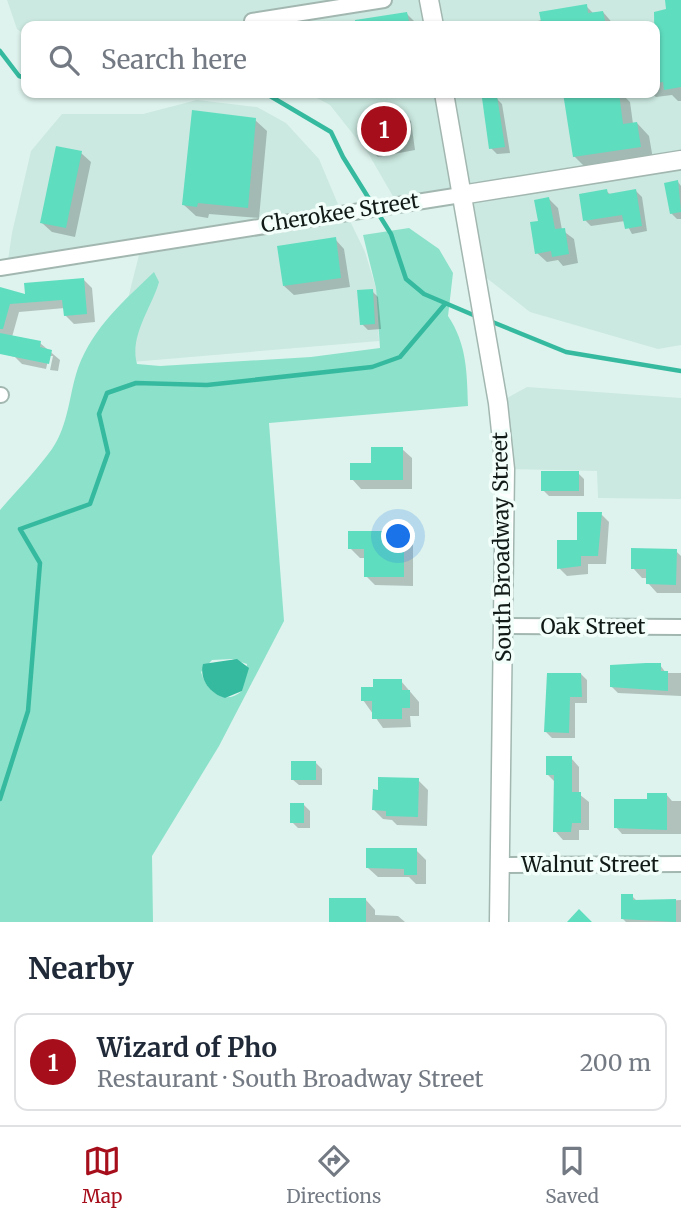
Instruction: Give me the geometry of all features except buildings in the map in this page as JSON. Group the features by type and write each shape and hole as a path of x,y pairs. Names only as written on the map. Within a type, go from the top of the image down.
{"street":[{"path":"251,21 384,0"},
{"path":"429,0 433,21"},
{"name":"South Broadway Street","path":"445,98 492,372 505,469 499,922"},
{"name":"Cherokee Street","path":"0,268 681,160"},
{"name":"Oak Street","path":"504,626 681,627"},
{"name":"Walnut Street","path":"499,865 681,864"}],"shaded area":[{"path":"7,0 681,0 681,345 658,349 530,312 475,269 461,195 398,205 368,153 330,105 317,98 660,98 660,21 21,21 21,32 17,29"},
{"path":"197,100 257,107 286,123 319,159 340,209 158,241 350,221 365,252 376,288 379,341 120,363 117,342 142,243 7,267 31,151 62,114 143,114"},
{"path":"409,228 439,249 453,273 448,316 462,348 468,406 269,423 284,621 219,746 152,856 153,922 0,922 0,510 40,465 58,439 78,368 92,339 110,316 154,272 159,282 136,343 137,364 160,366 311,357 380,348 376,288 363,235","holes":["232,659 247,664 242,691 229,697 217,695 212,691 201,672 212,660"]},
{"path":"527,387 681,398 681,499 598,498 597,471 505,469 498,403"},
{"path":"237,659 249,668 242,691 225,698 210,689 204,680 203,664"}],"waterway":[{"path":"0,51 21,77"},
{"path":"273,98 331,132 343,157 391,234 406,279 424,294 478,317"},
{"path":"0,799 28,711 40,563 20,529 90,504 108,453 99,414 107,393 136,383 207,385 372,367 400,357 445,304"},
{"path":"490,321 566,352 681,371"}],"place":[{"name":"Wizard of Pho","path":"384,129"}]}
